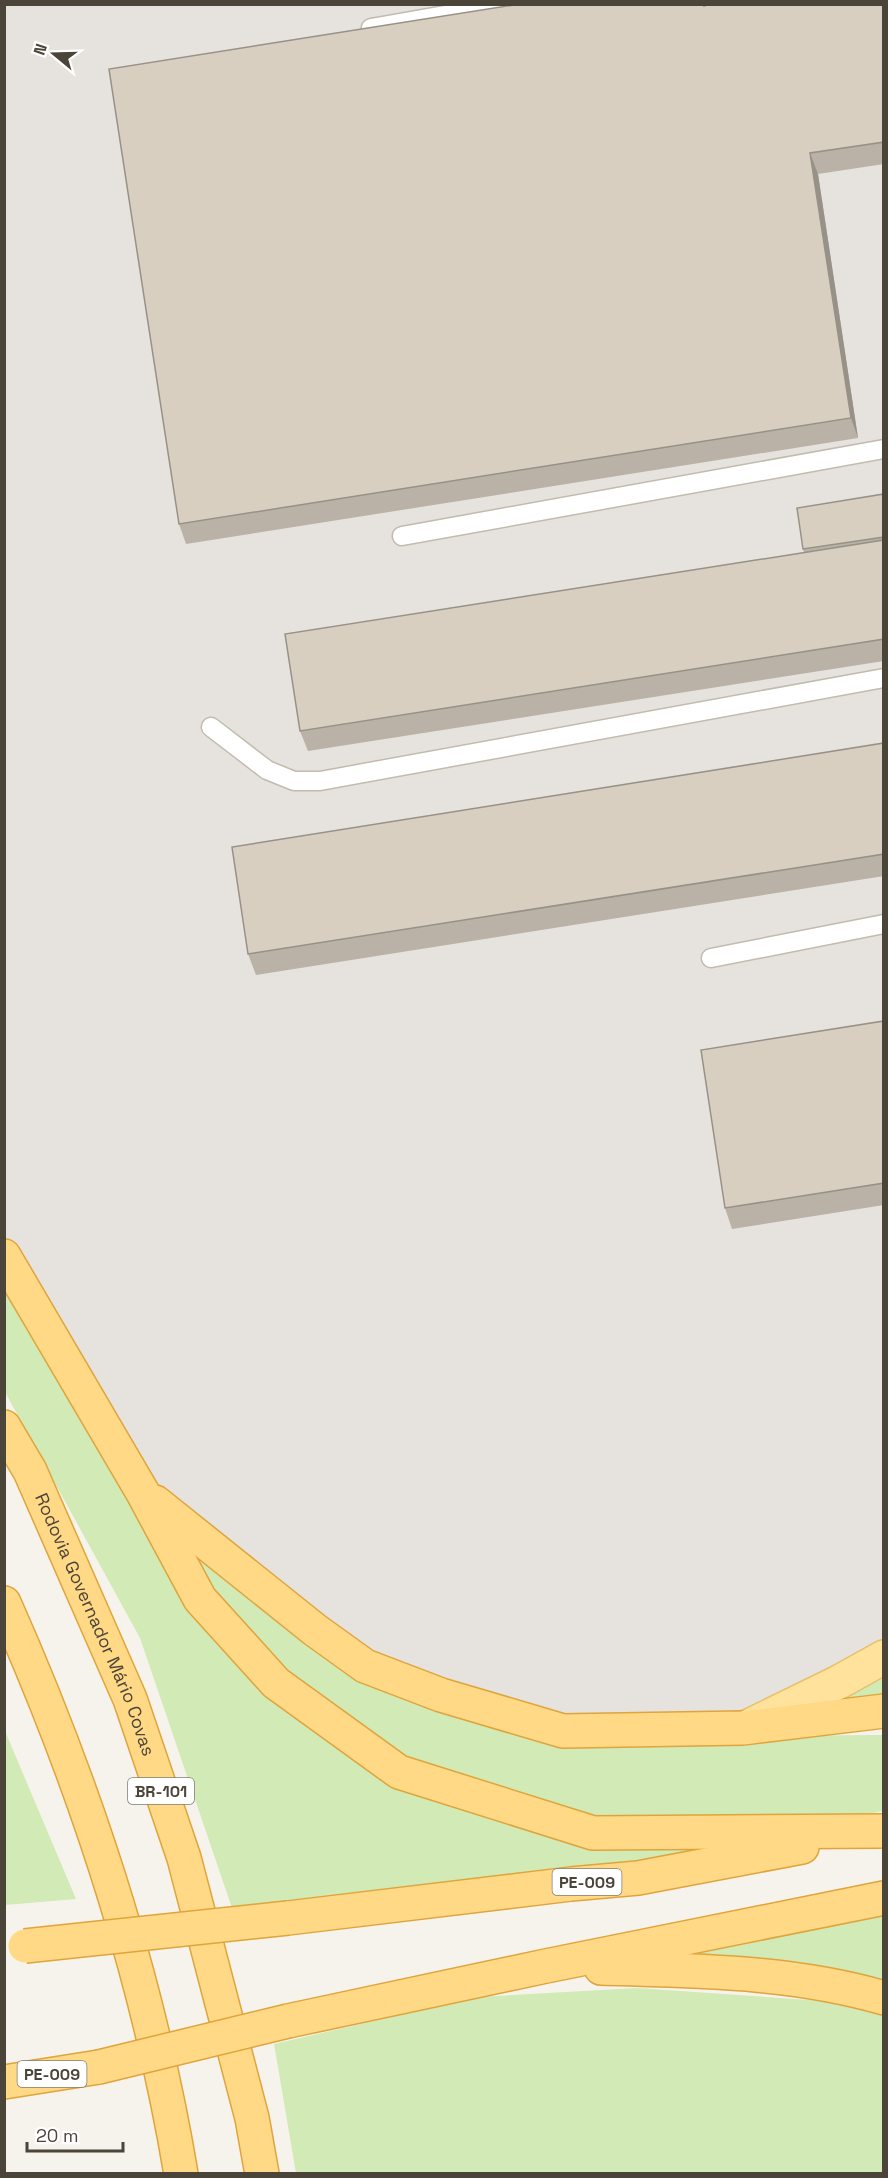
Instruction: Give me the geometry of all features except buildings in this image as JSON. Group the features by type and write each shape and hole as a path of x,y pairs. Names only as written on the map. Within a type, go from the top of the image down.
{"highway":[{"path":"4,1256 143,1493 200,1599 276,1683 399,1772 593,1833 882,1831"},
{"name":"Rodovia Governador Mário Covas","path":"4,1427 30,1471 134,1710 184,1858 252,2118 262,2174"},
{"path":"143,1493 315,1630 365,1666 441,1695 563,1731 743,1728 884,1711"},
{"path":"4,1603 65,1752 128,1934 172,2120 181,2174"},
{"name":"PE-009","path":"15,1947 638,1878 882,1831"},
{"name":"PE-009","path":"4,2082 99,2067 288,2021 884,1898"},
{"path":"546,1966 759,1974 813,1981 884,1998"}],"main road":[{"path":"743,1728 839,1682 884,1657"}],"lane":[{"path":"359,30 508,4"},
{"path":"402,536 884,449"},
{"path":"211,727 267,770 294,781 320,781 884,678"},
{"path":"711,958 884,924"}],"shaded area":[{"path":"4,5 883,5 883,1657 743,1728 563,1731 365,1666 143,1493 5,1256"}],"green space":[{"path":"4,1263 190,1606 401,1782 598,1845 762,1843 555,1881 232,1908 140,1638 5,1392"},
{"path":"171,1525 365,1666 556,1741 883,1735 883,1811 861,1815 604,1818 408,1758 289,1682 210,1595"},
{"path":"883,1670 883,1701 812,1708"},
{"path":"5,1731 76,1899 5,1905"},
{"path":"883,1915 883,1989 624,1960 781,1935"},
{"path":"637,1988 838,2002 883,2016 883,2173 296,2173 274,2044 478,1997"}]}
